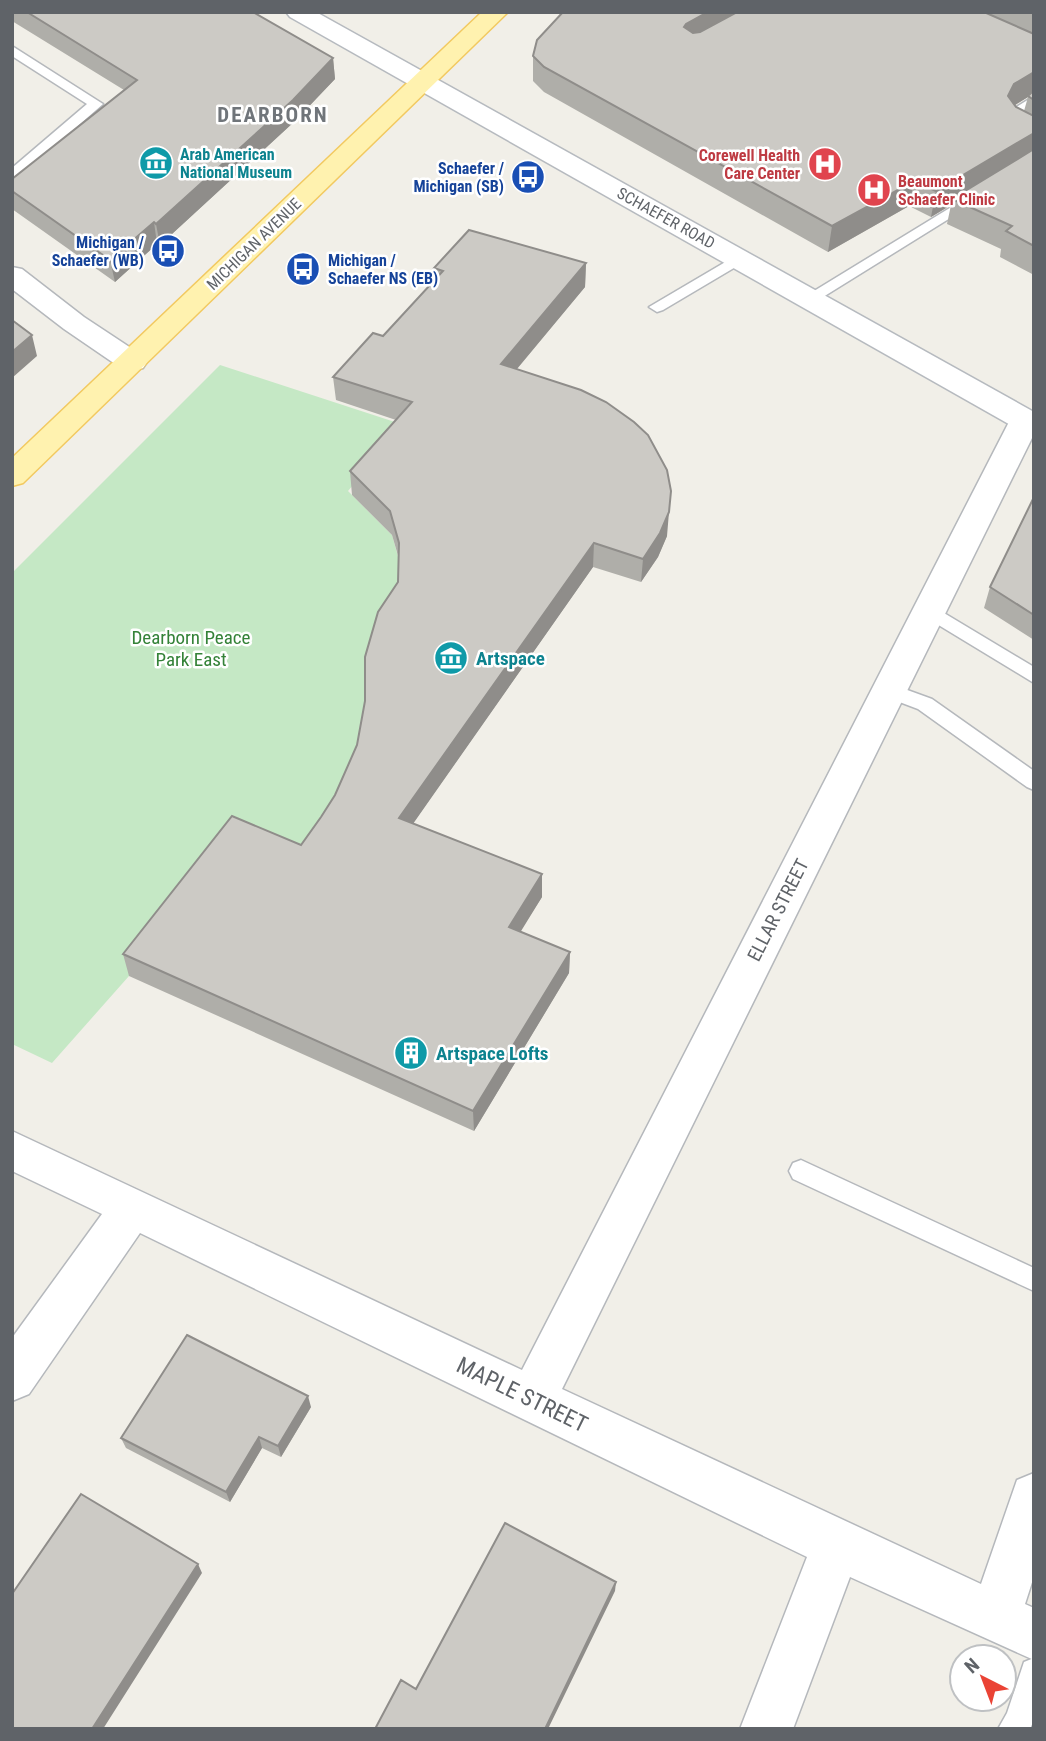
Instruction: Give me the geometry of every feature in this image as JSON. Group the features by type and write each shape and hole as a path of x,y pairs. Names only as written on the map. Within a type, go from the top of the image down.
{"main road":[{"name":"MICHIGAN AVENUE","path":"12,476 496,12"}],"street":[{"name":"SCHAEFER ROAD","path":"298,12 1029,423"},
{"path":"12,275 74,323 132,362"},
{"name":"ELLAR STREET","path":"532,1400 888,690 1029,423"},
{"name":"MAPLE STREET","path":"12,1150 837,1545 1015,1625"},
{"path":"12,1378 132,1208"},
{"path":"1015,1625 1034,1497"},
{"path":"766,1729 837,1545"}],"lane":[{"path":"12,50 96,104 12,176"},
{"path":"1034,100 1014,114 1012,122 1034,137"},
{"path":"809,299 983,191"},
{"path":"657,307 739,259"},
{"path":"929,610 1034,676"},
{"path":"888,690 925,704 1034,782"},
{"path":"801,1171 1034,1280"},
{"path":"1012,1729 1019,1721 1034,1672"}],"green space":[{"name":"Dearborn Peace Park East","path":"220,365 404,425 348,491 392,535 401,567 400,606 338,818 129,976 52,1063 12,1044 12,573"}],"building":[{"path":"27,12 253,12 333,58 293,100 156,224 154,222 110,260 12,191 12,179 137,80"},
{"name":"Beaumont Schaefer Clinic","path":"563,12 708,12 686,24 684,27 693,33 700,32 737,12 984,12 1034,34 1034,72 1014,84 1008,96 1016,107 1034,116 1034,133 936,191 914,181 832,226 544,67 533,56 537,40"},
{"path":"1034,149 1034,246 1006,231 1012,226 952,199"},
{"path":"469,230 586,263 501,364 581,390 606,402 634,422 648,435 667,470 671,491 669,512 660,533 643,559 594,543 399,818 542,874 509,927 570,952 473,1111 123,954 232,816 301,845 335,795 357,745 365,701 365,657 378,612 398,582 399,543 390,511 350,471 412,402 333,377 373,333 383,336 443,271 434,268"},
{"path":"12,320 32,335 12,352"},
{"path":"1034,497 1034,615 990,587"},
{"path":"187,1335 308,1396 278,1446 259,1437 226,1492 121,1438"},
{"path":"81,1494 198,1564 92,1729 12,1729 12,1594"},
{"path":"505,1523 616,1582 545,1729 375,1729 401,1680 416,1689"}],"place":[{"name":"Arab American National Museum","path":"156,163"},
{"name":"Corewell Health Care Center","path":"825,164"},
{"name":"Schaefer / Michigan (SB)","path":"528,177"},
{"name":"Beaumont Schaefer Clinic","path":"874,190"},
{"name":"Michigan / Schaefer (WB)","path":"168,251"},
{"name":"Michigan / Schaefer NS (EB)","path":"303,269"},
{"name":"Artspace","path":"451,658"},
{"name":"Artspace Lofts","path":"411,1053"}],"district":[{"name":"DEARBORN","path":"273,115"}]}
